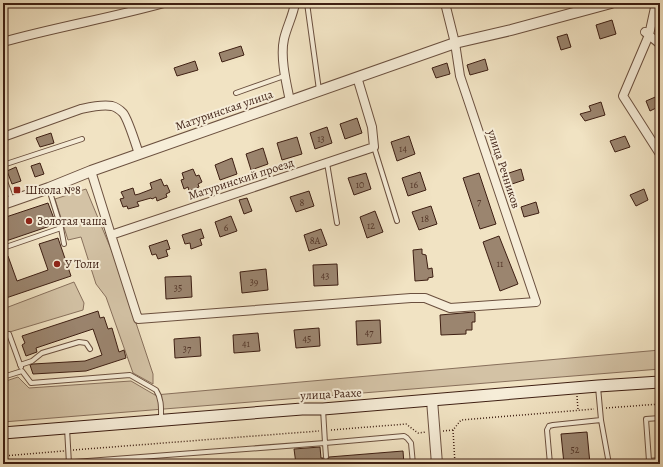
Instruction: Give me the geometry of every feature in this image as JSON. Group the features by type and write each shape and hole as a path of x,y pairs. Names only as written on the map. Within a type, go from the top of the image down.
{"main road":[{"name":"улица Раахе","path":"3,433 660,382"}],"street":[{"path":"3,42 132,12 164,3"},
{"path":"290,101 284,76 283,47 295,3"},
{"path":"445,3 455,43"},
{"name":"Матуринская улица","path":"8,202 49,188 91,171 455,43 512,30 611,3"},
{"path":"656,3 647,34 623,96 660,154"},
{"path":"647,34 660,44"},
{"name":"улица Речников","path":"111,235 138,319 411,298 424,298 450,308 536,302 460,76 455,43"},
{"path":"357,77 372,127 374,147"},
{"path":"3,137 81,110 99,106 112,106 119,109 125,116 139,154"},
{"name":"Матуринский проезд","path":"111,235 374,147"},
{"path":"91,171 111,235"},
{"path":"432,400 437,464"}],"lane":[{"path":"307,3 319,90"},
{"path":"236,93 284,76"},
{"path":"3,165 82,139"},
{"path":"374,147 397,221"},
{"path":"327,163 337,222"},
{"path":"3,176 8,202"},
{"path":"49,188 61,228 64,244"},
{"path":"3,248 61,228"},
{"path":"9,334 22,371 31,383 130,375 156,390 160,399 161,420"},
{"path":"20,365 32,361 42,353 79,342 86,343 90,349"},
{"path":"3,376 22,371"},
{"path":"598,386 601,420 609,464"},
{"path":"323,409 326,457"},
{"path":"660,418 646,419 649,461 660,460"},
{"path":"550,464 547,430 549,426 601,420"},
{"path":"67,428 69,463"},
{"path":"48,464 404,436 411,443 413,464"}],"path":[{"path":"455,464 453,430 461,420 660,404"},
{"path":"3,456 406,424 418,433 453,430"}],"shaded area":[{"path":"86,189 113,254 153,374 153,384 133,373 106,297 96,284 81,237 68,240 55,199"},
{"path":"74,282 84,303 83,310 3,334 3,309"},
{"path":"660,350 660,369 3,422 3,382 18,377 29,388 131,381 155,395"}],"building":[{"path":"612,20 616,34 600,39 596,25"},
{"path":"567,34 571,47 561,50 557,37"},
{"path":"241,46 244,55 222,62 219,53"},
{"path":"485,59 488,70 470,75 467,65"},
{"path":"195,61 198,70 177,76 174,68"},
{"path":"447,63 450,74 436,78 432,68"},
{"path":"660,95 660,106 650,111 646,101"},
{"path":"601,102 605,115 585,121 580,114 591,111 589,106"},
{"path":"357,118 362,133 345,139 340,124"},
{"path":"327,127 332,143 315,149 310,133"},
{"path":"51,133 54,143 40,147 36,138"},
{"path":"409,136 415,154 397,161 391,142"},
{"path":"625,136 630,147 615,152 610,141"},
{"path":"297,137 302,154 282,160 277,143"},
{"path":"263,148 268,164 251,170 246,154"},
{"path":"232,158 237,174 220,180 215,165"},
{"path":"40,163 44,174 35,177 31,166"},
{"path":"16,167 21,181 12,184 7,171"},
{"path":"193,169 196,176 199,175 202,182 198,184 199,187 189,191 188,187 184,189 181,180 184,179 182,173"},
{"path":"521,169 524,180 509,185 506,174"},
{"path":"420,172 426,190 408,196 402,178"},
{"path":"366,173 371,189 354,195 348,178"},
{"path":"479,173 496,224 480,229 463,178"},
{"path":"161,179 164,186 167,185 170,192 166,194 167,197 157,201 156,197 137,202 139,206 128,209 127,206 123,207 120,199 124,198 121,192 133,188 135,195 139,194 152,189 150,183"},
{"path":"644,189 648,200 636,206 630,195"},
{"path":"309,191 314,206 296,212 290,197"},
{"path":"247,198 252,211 244,214 239,200"},
{"path":"536,202 539,213 524,217 521,207"},
{"name":"Золотая чаша","path":"48,203 56,224 3,242 3,218"},
{"path":"431,206 437,224 419,230 412,212"},
{"path":"375,211 383,232 367,238 360,217"},
{"path":"231,216 237,231 220,237 215,222"},
{"path":"201,229 204,238 200,239 202,245 191,249 190,243 185,244 182,235"},
{"path":"321,229 327,245 309,251 304,235"},
{"path":"499,236 518,284 500,291 483,242"},
{"name":"У Толи","path":"58,238 71,276 3,299 3,258 8,256 17,281 48,270 39,244"},
{"path":"167,240 170,249 166,250 168,256 158,259 156,254 152,255 149,246"},
{"path":"422,249 422,254 426,255 428,269 432,268 433,277 428,278 428,280 415,281 413,250"},
{"path":"337,264 338,285 314,286 313,265"},
{"path":"266,269 268,290 242,293 240,272"},
{"path":"191,276 192,297 166,299 165,277"},
{"path":"98,311 100,318 104,317 108,329 112,328 119,352 124,350 126,358 86,371 33,374 30,365 33,364 85,361 102,355 93,329 36,348 37,352 26,356 22,345 25,343 22,336"},
{"path":"474,312 475,322 472,322 472,330 466,330 466,334 441,335 440,315"},
{"path":"380,320 381,343 357,345 356,321"},
{"path":"319,328 320,346 296,348 294,330"},
{"path":"258,333 260,351 234,353 233,335"},
{"path":"200,337 201,356 175,358 174,339"},
{"path":"587,432 590,464 564,464 561,434"},
{"path":"320,447 321,458 326,460 328,460 329,457 403,451 404,464 296,464 294,449"}],"place":[{"name":"Школа №8","path":"17,190"},
{"name":"Золотая чаша","path":"29,221"},
{"name":"У Толи","path":"57,264"}]}
